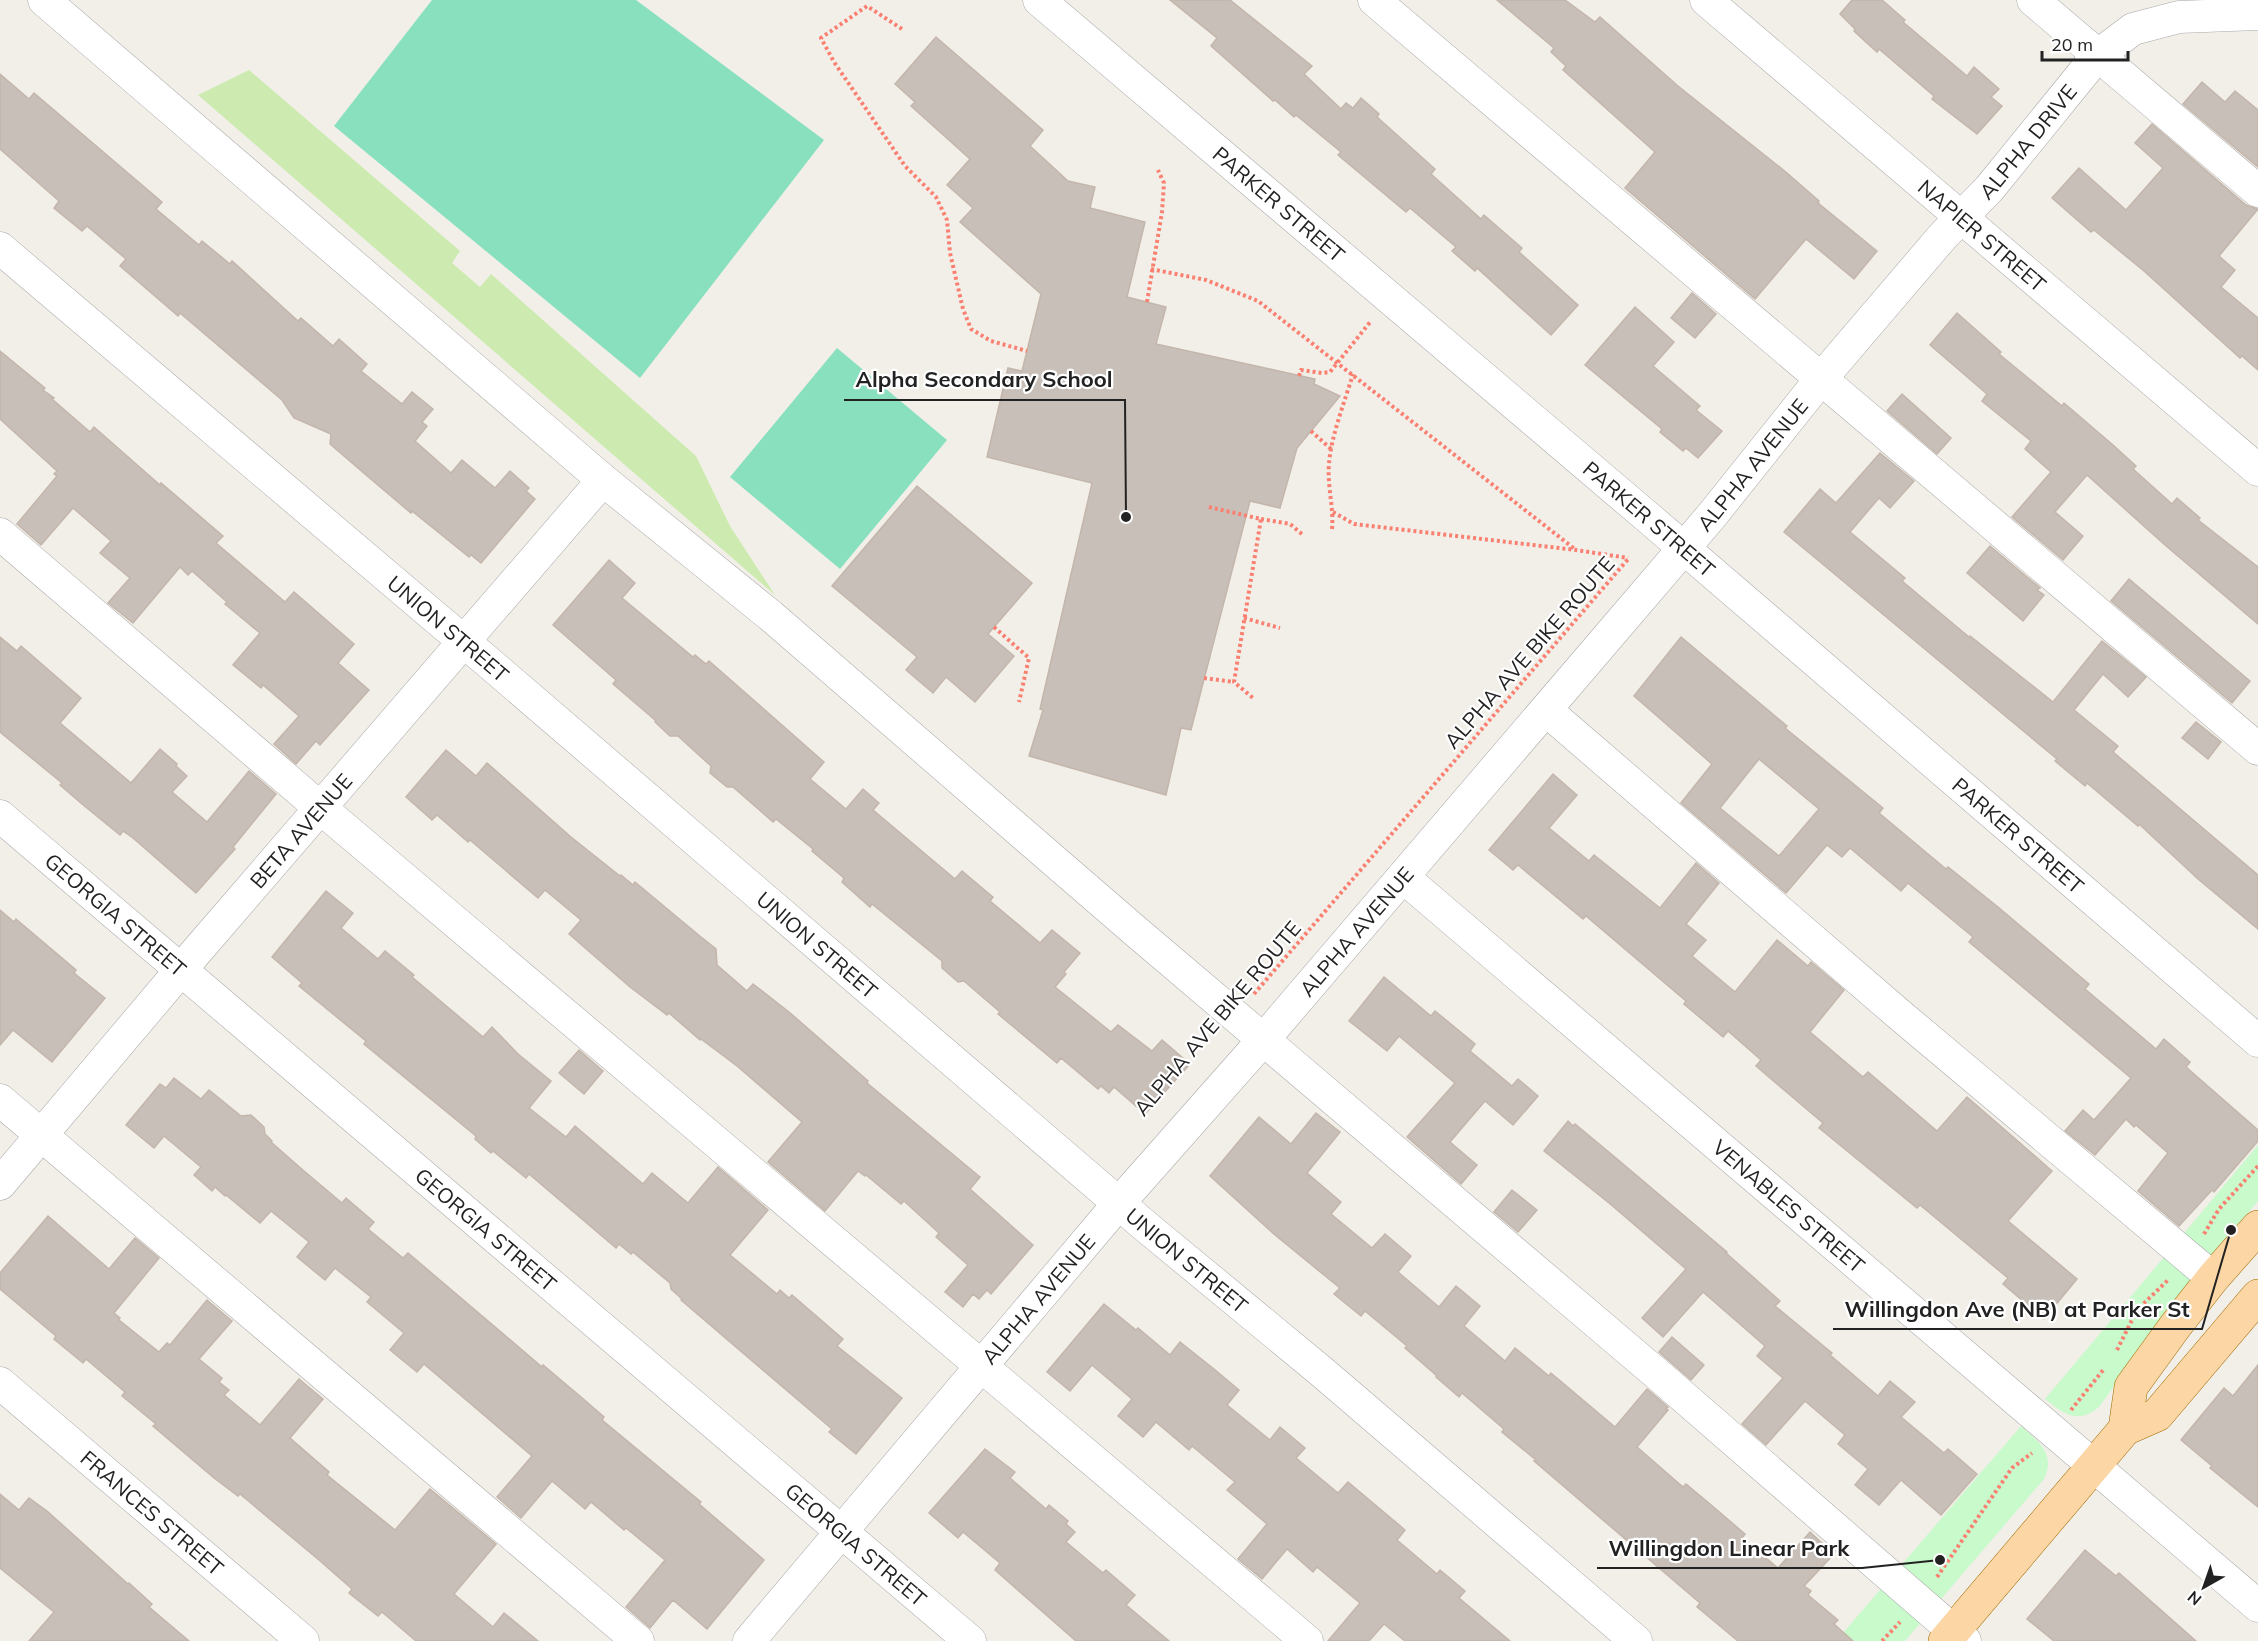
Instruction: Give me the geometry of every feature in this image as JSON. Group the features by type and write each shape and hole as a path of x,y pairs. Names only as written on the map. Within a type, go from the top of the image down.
{"main road":[{"path":"2125,1428 2131,1387 2213,1278 2258,1227"},
{"path":"1955,1638 2125,1428 2157,1415 2255,1306"}],"street":[{"path":"44,0 603,480 771,616 1920,1602 1955,1638"},
{"name":"PARKER STREET","path":"1039,0 1684,548 2258,1041"},
{"path":"1374,0 2258,750"},
{"name":"NAPIER STREET","path":"1706,0 2258,470"},
{"path":"2033,0 2258,191"},
{"name":"ALPHA DRIVE","path":"1960,217 1989,189 2097,56 2133,29 2179,17 2258,14"},
{"name":"ALPHA AVENUE","path":"749,1641 1119,1203 1264,1039 1713,514 1820,380 1960,217"},
{"name":"UNION STREET","path":"0,248 1636,1641"},
{"name":"BETA AVENUE","path":"0,1184 603,480"},
{"path":"0,534 1307,1641"},
{"path":"1546,710 1901,1016 2213,1278"},
{"name":"GEORGIA STREET","path":"0,816 970,1641"},
{"name":"VENABLES STREET","path":"1403,877 2258,1606"},
{"path":"0,1100 638,1641"},
{"name":"FRANCES STREET","path":"0,1383 303,1641"}],"path":[{"path":"902,29 867,6 821,38 834,63 904,166 936,197 947,220 950,253 963,309 971,329 991,341 1027,351"},
{"path":"1147,302 1162,212 1164,183 1158,170"},
{"path":"1151,269 1206,280 1258,302 1338,362 1576,550"},
{"path":"1299,376 1301,370 1330,372 1372,318"},
{"path":"1332,529 1329,462 1353,374"},
{"path":"1311,431 1332,450"},
{"path":"1209,507 1290,524 1303,535"},
{"path":"1333,512 1354,524 1576,550"},
{"path":"1234,682 1262,519"},
{"name":"ALPHA AVE BIKE ROUTE","path":"1238,1017 1252,996 1347,889 1629,558 1576,550"},
{"path":"1244,618 1280,628"},
{"path":"994,627 1029,658 1019,702"},
{"path":"1204,678 1234,682 1253,698"},
{"path":"2115,1355 2137,1310 2189,1256 2219,1209 2258,1166"},
{"path":"2068,1415 2108,1363"},
{"path":"1882,1641 1920,1602 2012,1468 2034,1452"}],"green space":[{"path":"432,0 636,0 824,140 640,378 334,126"},
{"path":"249,70 460,251 452,263 480,287 491,274 696,456 730,526 775,595 198,95"},
{"path":"837,348 947,440 840,569 730,477"},
{"path":"2258,1145 2258,1201 2188,1284 2099,1407 2077,1416 2065,1413 2045,1399"},
{"path":"2021,1426 2039,1443 2047,1455 2047,1470 2044,1479 1905,1641 1836,1641"}],"building":[{"path":"1170,0 1230,0 1312,66 1304,74 1341,109 1346,103 1353,108 1361,98 1379,114 1377,117 1435,169 1431,174 1481,219 1484,215 1522,248 1519,252 1578,305 1551,335 1477,268 1475,271 1452,251 1456,247 1410,208 1406,212 1338,155 1341,152 1296,115 1294,117 1275,100 1273,101 1211,46 1217,38"},
{"path":"1497,0 1565,0 1595,22 1600,17 1678,86 1787,173 1819,201 1818,203 1877,251 1854,279 1806,239 1755,299 1625,188 1655,152 1563,70 1566,66 1551,52 1554,48"},
{"path":"1852,0 1882,0 1905,20 1903,22 1967,76 1974,67 1999,89 1991,97 2002,106 1977,134 1932,99 1934,96 1879,49 1877,52 1854,31 1855,29 1840,14"},
{"path":"936,37 1043,130 1030,146 1068,181 1095,187 1090,208 1145,222 1127,297 1166,307 1156,344 1315,379 1314,384 1340,396 1297,448 1280,508 1250,501 1191,730 1181,728 1166,795 1029,756 1043,710 1040,709 1092,483 987,457 1008,368 1022,371 1041,294 960,222 973,208 947,185 970,159 911,106 915,102 895,84"},
{"path":"0,74 29,99 34,93 162,202 156,209 199,245 202,241 230,264 232,261 298,321 301,318 333,346 339,339 367,364 361,371 402,404 412,392 433,409 422,422 427,426 415,441 451,473 462,460 495,488 510,471 529,488 526,491 535,499 481,563 471,555 469,557 412,511 411,513 366,475 330,444 331,434 294,418 282,400 180,313 178,316 120,266 126,259 87,226 82,231 54,208 59,201 0,149"},
{"path":"2202,82 2225,102 2235,91 2258,110 2258,167 2183,104"},
{"path":"2152,124 2246,205 2258,209 2219,256 2235,270 2221,287 2258,318 2258,370 2242,356 2240,358 2144,271 2094,230 2091,232 2052,198 2079,168 2126,210 2163,168 2135,143"},
{"path":"1692,293 1716,314 1695,338 1671,318"},
{"path":"1635,307 1674,342 1653,366 1700,406 1696,410 1722,431 1698,458 1686,448 1683,451 1660,432 1662,429 1585,365"},
{"path":"1957,313 2001,352 1999,354 2062,406 2064,403 2113,445 2136,466 2133,469 2172,504 2177,498 2200,518 2198,520 2258,567 2258,624 2087,475 2055,512 2083,536 2063,560 2012,517 2051,472 2025,449 2031,441 1982,401 1987,394 1930,345"},
{"path":"0,351 45,388 43,390 54,398 52,399 90,432 94,427 223,536 216,543 285,602 294,592 354,644 338,663 369,690 320,745 316,741 296,764 274,744 299,716 263,685 261,688 233,665 260,633 225,604 227,602 192,571 188,575 180,567 133,623 108,603 130,578 100,553 111,541 73,508 41,545 17,524 57,476 54,474 57,471 0,419"},
{"path":"1902,394 1951,438 1937,454 1887,411"},
{"path":"1880,453 1914,481 1890,508 1879,498 1850,532 1905,578 1902,581 1969,637 2053,702 2102,641 2146,677 2128,697 2103,674 2074,710 2118,746 2113,752 2258,875 2258,929 2198,879 2139,824 2138,826 2087,783 2085,786 2055,761 2057,759 1784,532 1820,489 1836,503"},
{"path":"917,486 1032,583 988,634 1014,656 975,702 946,677 933,693 906,670 917,657 832,586"},
{"path":"1990,546 2040,588 2037,590 2044,595 2023,621 1967,573"},
{"path":"609,560 635,583 622,598 693,657 695,655 706,664 709,661 824,762 810,779 846,809 863,789 879,803 873,810 955,879 962,871 993,897 990,901 1040,943 1052,930 1080,953 1055,987 1111,1032 1118,1025 1152,1051 1162,1040 1190,1064 1145,1114 1114,1087 1109,1093 1101,1086 1098,1089 1061,1058 1057,1063 998,1014 1000,1012 964,981 958,982 942,968 942,961 872,904 870,907 842,882 844,878 812,851 813,849 776,819 773,822 733,787 727,787 710,773 711,766 678,736 670,736 613,684 616,680 553,625"},
{"path":"2129,579 2250,681 2232,703 2111,601"},
{"path":"0,637 17,651 21,646 81,698 60,723 131,783 160,749 187,776 172,792 207,822 249,771 276,794 233,847 235,849 196,893 133,838 123,831 120,835 82,804 60,785 62,783 0,732"},
{"path":"1681,637 1787,726 1785,728 1883,808 1879,813 1946,869 1948,867 1998,907 2089,984 2085,989 2156,1049 2164,1039 2190,1062 2186,1067 2258,1130 2258,1141 2214,1192 2212,1190 2179,1226 2138,1191 2168,1153 2136,1125 2134,1127 2126,1119 2095,1155 2065,1131 2083,1110 2094,1120 2131,1078 1969,942 1973,937 1908,883 1901,891 1850,848 1842,857 1827,845 1786,893 1681,803 1712,764 1634,696","holes":["1759,759 1819,809 1779,856 1720,808"]},
{"path":"2196,722 2221,742 2208,759 2182,738"},
{"path":"446,750 476,776 487,763 571,837 620,876 633,885 635,882 716,949 717,965 747,991 753,984 789,1012 868,1081 867,1083 980,1177 970,1189 1033,1245 991,1294 987,1290 979,1299 973,1294 963,1307 945,1292 968,1265 936,1237 939,1233 904,1201 901,1204 866,1175 858,1171 825,1211 768,1162 802,1122 737,1066 700,1040 669,1013 667,1015 630,987 569,934 581,920 545,890 538,898 470,840 468,842 437,815 432,820 406,797"},
{"path":"1553,774 1577,795 1549,828 1589,861 1594,855 1660,908 1696,863 1719,883 1686,924 1706,940 1692,956 1735,992 1777,940 1808,966 1811,962 1844,990 1810,1032 1863,1077 1868,1072 1937,1131 1967,1097 2052,1171 2008,1221 2077,1279 2044,1319 2003,1284 2008,1278 1920,1205 1917,1208 1819,1128 1823,1123 1756,1066 1761,1060 1728,1031 1723,1037 1684,1004 1686,1001 1586,916 1583,919 1518,865 1513,870 1489,850"},
{"path":"326,891 353,913 341,928 378,959 385,951 483,1037 492,1027 518,1054 551,1081 529,1108 566,1137 575,1126 643,1184 652,1173 688,1203 718,1167 768,1210 730,1255 777,1294 780,1290 789,1298 792,1295 843,1339 837,1346 902,1398 856,1454 829,1432 832,1429 681,1300 671,1289 670,1283 633,1252 631,1254 619,1244 616,1248 529,1174 526,1178 493,1151 491,1153 475,1139 476,1136 364,1044 366,1041 299,986 302,983 272,957"},
{"path":"0,910 14,922 16,919 76,970 74,973 105,998 52,1062 13,1030 0,1045"},
{"path":"1384,977 1431,1016 1435,1011 1475,1044 1470,1051 1512,1086 1518,1079 1538,1096 1513,1125 1485,1101 1450,1142 1477,1165 1461,1184 1407,1137 1455,1083 1399,1036 1387,1051 1349,1021"},
{"path":"579,1050 603,1071 584,1094 559,1073"},
{"path":"174,1078 201,1099 209,1090 241,1116 251,1115 264,1127 265,1134 271,1142 304,1171 342,1203 346,1198 374,1222 368,1229 403,1258 408,1253 542,1367 543,1365 604,1417 602,1420 701,1502 699,1504 764,1560 707,1629 673,1600 650,1628 626,1607 665,1560 591,1502 585,1509 552,1481 521,1518 497,1497 532,1456 424,1364 417,1372 390,1350 404,1333 367,1302 371,1297 335,1268 325,1280 297,1257 309,1242 271,1211 260,1223 215,1187 212,1191 194,1175 201,1167 164,1136 154,1148 126,1125 160,1084 166,1088"},
{"path":"1316,1113 1340,1132 1307,1173 1341,1202 1331,1214 1372,1248 1385,1234 1411,1256 1398,1272 1439,1307 1456,1286 1480,1306 1464,1326 1505,1361 1515,1348 1549,1376 1551,1373 1615,1427 1647,1389 1668,1407 1666,1409 1668,1410 1637,1447 1683,1487 1686,1484 1745,1534 1742,1538 1778,1568 1810,1532 1834,1554 1804,1586 1811,1591 1808,1595 1838,1620 1834,1624 1853,1641 1738,1641 1697,1607 1700,1603 1534,1461 1536,1460 1502,1432 1504,1429 1462,1393 1459,1397 1405,1348 1407,1346 1365,1311 1361,1316 1334,1294 1340,1288 1275,1235 1210,1176 1259,1117 1291,1144"},
{"path":"1568,1121 1573,1126 1575,1124 1727,1252 1780,1301 1775,1306 1832,1353 1830,1355 1878,1396 1890,1381 1915,1402 1901,1417 1944,1453 1948,1449 1977,1474 1941,1515 1901,1480 1879,1505 1855,1485 1868,1469 1838,1444 1845,1435 1805,1401 1766,1445 1742,1424 1783,1378 1757,1356 1765,1346 1703,1292 1663,1337 1642,1318 1686,1269 1544,1151"},
{"path":"1512,1190 1537,1210 1518,1232 1494,1212"},
{"path":"48,1216 109,1269 135,1238 159,1258 114,1313 120,1318 119,1320 159,1352 167,1343 170,1345 207,1300 232,1321 199,1359 222,1378 219,1382 229,1390 224,1395 260,1425 299,1379 323,1399 290,1438 329,1472 327,1475 395,1530 430,1489 496,1544 454,1594 493,1627 504,1613 538,1641 416,1641 382,1612 378,1616 349,1593 352,1589 319,1560 240,1494 238,1496 214,1478 153,1426 156,1424 122,1396 125,1392 86,1359 83,1363 54,1339 56,1336 0,1289 0,1273"},
{"path":"1104,1304 1170,1355 1180,1342 1214,1369 1239,1390 1227,1405 1270,1440 1280,1427 1305,1448 1296,1458 1338,1493 1348,1482 1405,1530 1397,1540 1437,1574 1440,1570 1465,1591 1459,1598 1510,1641 1405,1641 1384,1624 1369,1641 1328,1641 1360,1603 1317,1567 1313,1572 1287,1549 1262,1579 1238,1559 1267,1524 1227,1490 1235,1482 1192,1446 1189,1450 1156,1422 1143,1437 1118,1416 1132,1399 1092,1365 1070,1391 1047,1372"},
{"path":"1672,1337 1704,1365 1691,1380 1659,1352"},
{"path":"2258,1365 2258,1507 2210,1468 2212,1466 2181,1440 2224,1388 2233,1396"},
{"path":"985,1449 1015,1472 1010,1478 1046,1509 1049,1505 1068,1521 1066,1524 1075,1532 1066,1542 1103,1573 1106,1570 1135,1595 1126,1605 1169,1641 1076,1641 995,1570 1000,1563 963,1532 958,1538 929,1513"},
{"path":"0,1494 19,1510 29,1498 47,1511 152,1604 149,1607 189,1641 29,1641 54,1612 0,1568"},
{"path":"2085,1550 2116,1576 2119,1573 2196,1641 2054,1641 2027,1619"}],"place":[{"name":"Alpha Secondary School","path":"1126,517"},
{"name":"Willingdon Ave (NB) at Parker St","path":"2231,1230"},
{"name":"Willingdon Linear Park","path":"1940,1560"}]}
